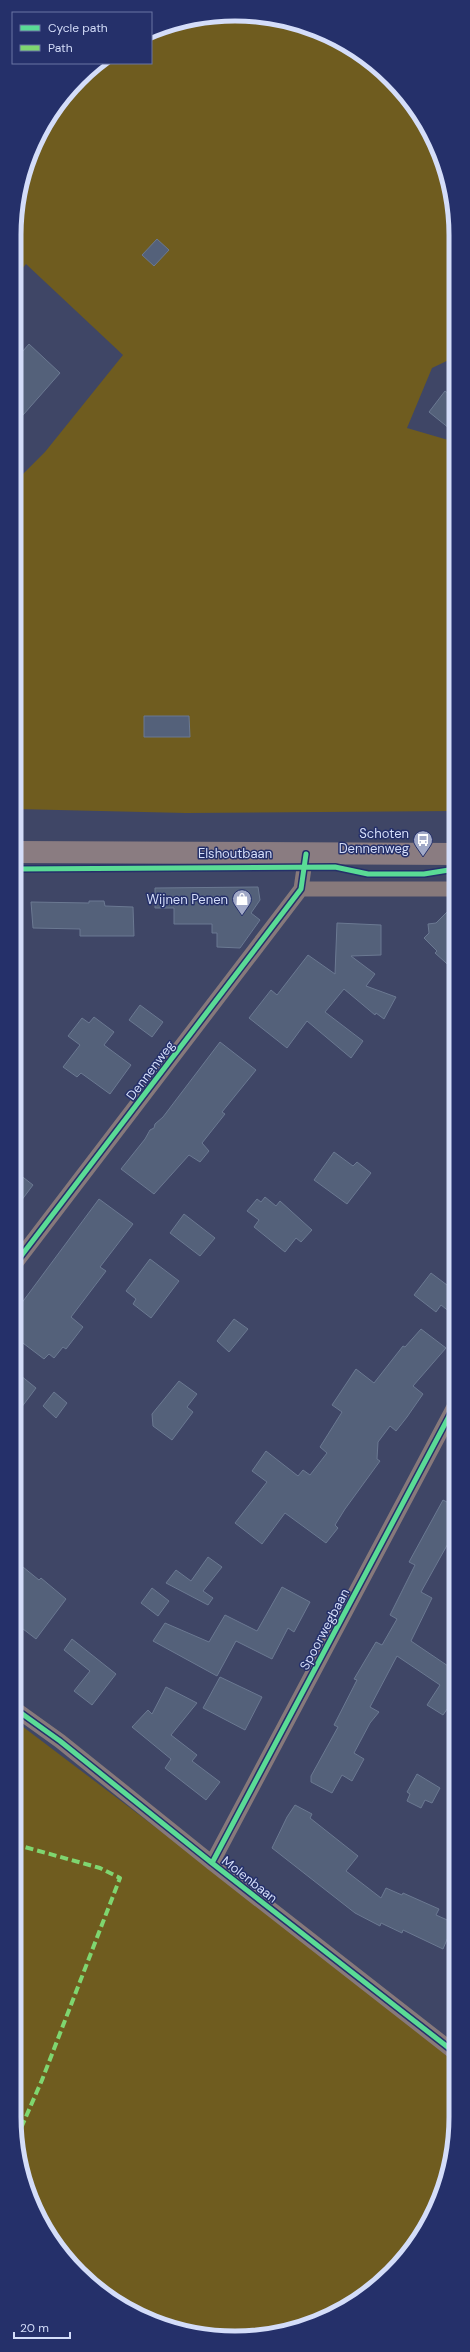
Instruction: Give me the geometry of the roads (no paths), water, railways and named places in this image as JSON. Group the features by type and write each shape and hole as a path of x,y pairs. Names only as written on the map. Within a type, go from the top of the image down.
{"main road":[{"name":"Elshoutbaan","path":"21,852 449,854"}],"street":[{"path":"306,854 301,889 449,889"},
{"name":"Dennenweg","path":"21,1256 301,889"},
{"name":"Spoorwegbaan","path":"212,1864 449,1416"},
{"name":"Molenbaan","path":"21,1713 60,1741 212,1864 449,2048"}],"place":[{"name":"Schoten Dennenweg","path":"423,857"},
{"name":"Wijnen Penen","path":"242,916"}]}
